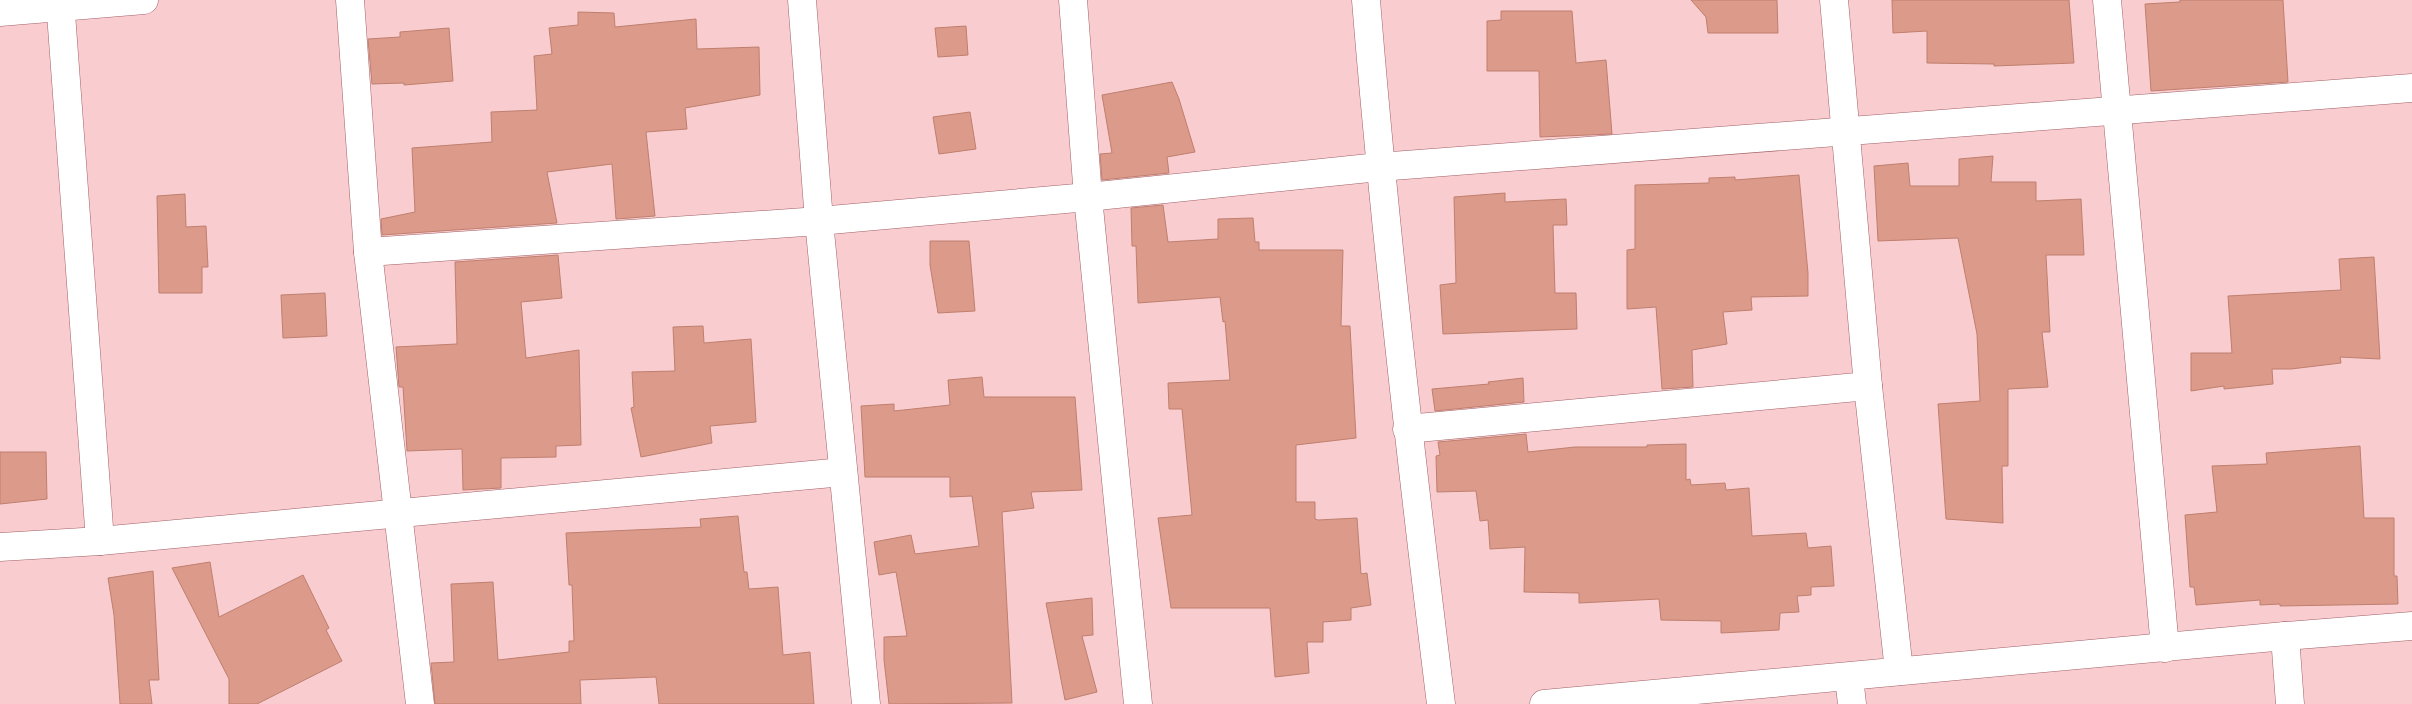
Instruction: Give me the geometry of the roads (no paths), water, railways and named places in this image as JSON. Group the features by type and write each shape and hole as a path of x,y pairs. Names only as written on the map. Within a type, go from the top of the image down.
{"street":[{"path":"0,12 60,3 144,0"},
{"path":"350,0 368,252 420,704"},
{"path":"802,0 819,221 866,704"},
{"path":"1073,0 1088,197 1138,704"},
{"path":"1366,0 1379,167 1407,429 1441,704"},
{"path":"1834,0 1868,386 1899,671"},
{"path":"2107,0 2115,110 2165,648"},
{"path":"60,3 100,541"},
{"path":"368,252 819,221 1088,197 1379,167 2412,88"},
{"path":"1407,429 1868,386"},
{"path":"0,547 100,541 843,472"},
{"path":"1544,704 2412,626"},
{"path":"2285,636 2290,704"},
{"path":"1849,677 1852,704"}]}
